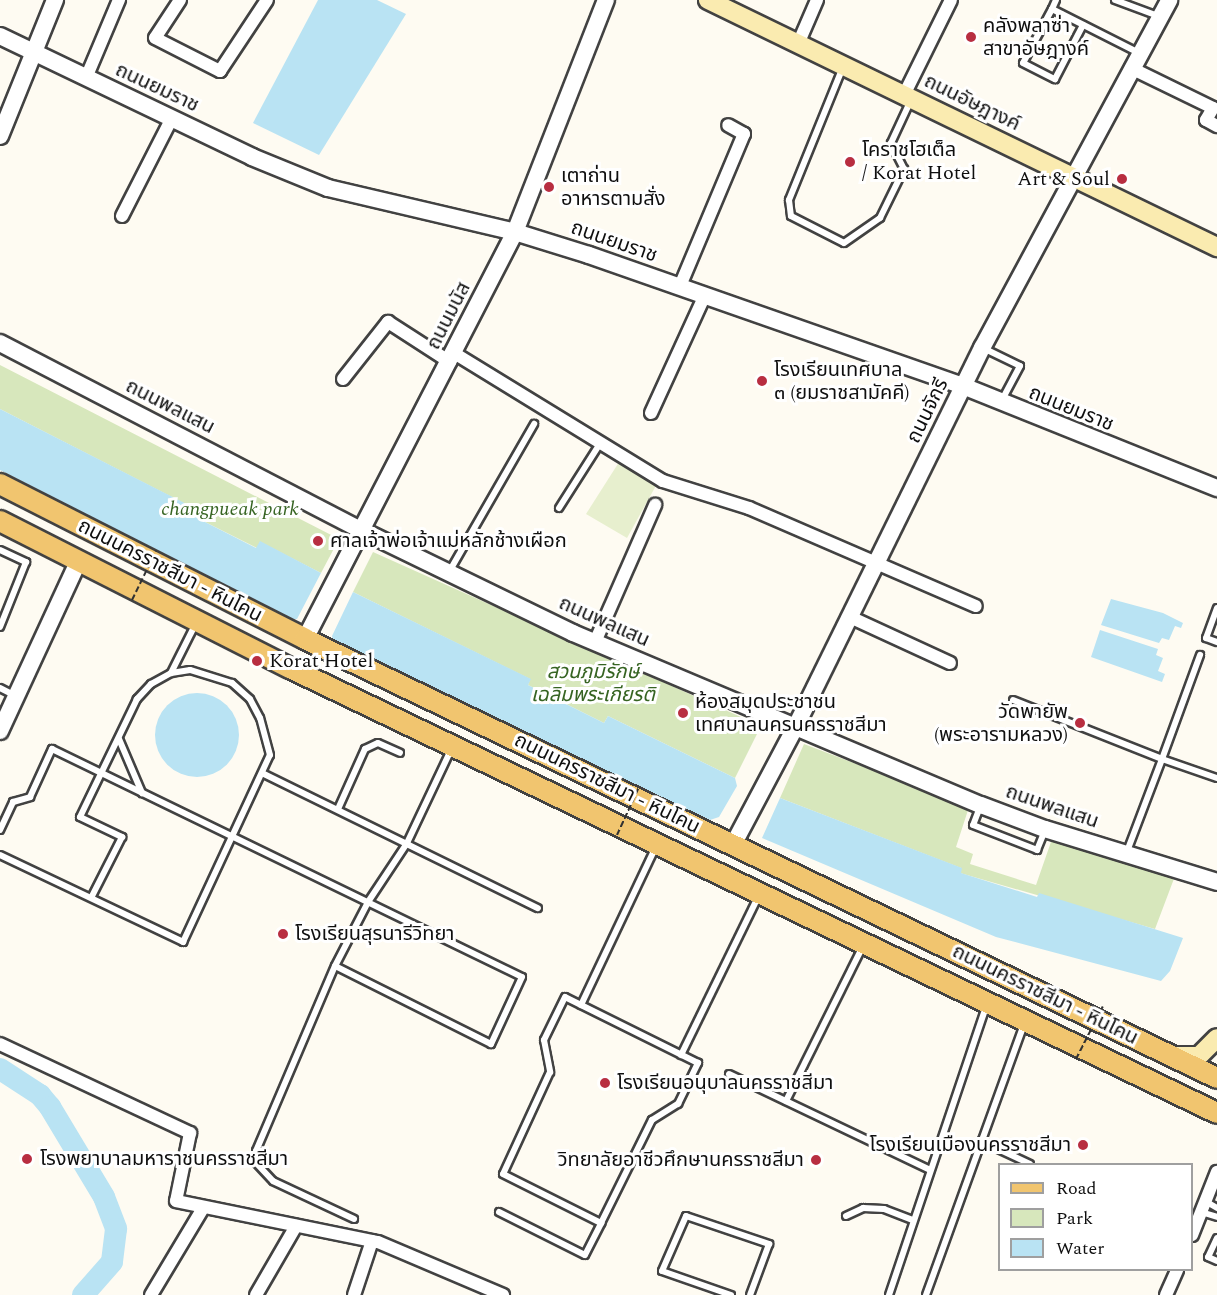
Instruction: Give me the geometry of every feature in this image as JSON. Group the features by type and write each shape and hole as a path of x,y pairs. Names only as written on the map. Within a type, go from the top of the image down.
{"main road":[{"name":"ถนนอัษฎางค์","path":"708,0 1217,247"},
{"name":"ถนนนครราชสีมา - หินโคน","path":"0,484 304,639 1217,1079"},
{"name":"ถนนนครราชสีมา - หินโคน","path":"0,521 290,668 987,1004 1213,1110"},
{"path":"290,668 304,639"},
{"path":"718,874 733,845"},
{"path":"1171,1056 1199,1056 1217,1038"},
{"path":"1213,1110 1217,1079"}],"street":[{"path":"0,136 55,0"},
{"path":"86,78 119,0"},
{"path":"180,0 155,38 220,71 267,0"},
{"name":"ถนนมนัส","path":"304,639 452,358 515,232 606,0"},
{"path":"798,44 817,0"},
{"path":"908,97 951,0"},
{"name":"ถนนจักรี","path":"733,845 795,728 982,348 1071,177 1169,0"},
{"name":"ถนนยมราช","path":"0,36 172,118 328,188 515,232 681,286 963,386 1217,488"},
{"path":"1135,61 1213,108 1206,120 1217,126"},
{"path":"122,216 172,118"},
{"path":"681,286 744,134 728,125"},
{"path":"651,413 705,296"},
{"path":"343,379 388,322 601,441 663,481 749,508 878,561 976,606"},
{"name":"ถนนพลแสน","path":"0,343 361,530 595,642 981,805 1046,830 1217,882"},
{"path":"595,642 655,505"},
{"path":"0,731 79,560"},
{"path":"850,617 950,663"},
{"path":"0,1044 190,1133 176,1202 372,1241 503,1295"},
{"path":"1193,1230 1217,1172"},
{"path":"151,1295 203,1208"},
{"path":"256,1295 296,1226"},
{"path":"354,1295 372,1241"},
{"path":"1166,1295 1176,1271"}],"lane":[{"path":"1056,0 1023,63 1055,79 1083,25"},
{"path":"1114,0 1160,17"},
{"path":"1138,9 1143,0"},
{"path":"1052,9 1083,25 1135,61"},
{"path":"844,65 789,201 791,216 844,243 880,218 904,169 891,143 908,97"},
{"path":"982,348 1020,366 1000,402"},
{"path":"448,572 534,424"},
{"path":"559,508 601,441"},
{"path":"0,550 26,562 0,627"},
{"path":"1217,608 1206,638 1217,642"},
{"path":"171,673 198,620"},
{"path":"1126,854 1200,655"},
{"path":"0,855 183,942 264,774 270,755 267,738 250,699 232,683 211,673 190,670 171,673 151,684 137,699 80,817 122,837 91,898"},
{"path":"0,688 16,696"},
{"path":"1013,700 1162,759 1217,778"},
{"path":"119,739 143,794"},
{"path":"338,809 365,749 378,742 400,753"},
{"path":"354,1219 273,1181 256,1163 256,1151 335,966 368,903 407,843 453,745"},
{"path":"0,830 13,802 30,796 52,749 522,977 491,1044 335,966"},
{"path":"264,774 538,908"},
{"path":"581,1005 657,845"},
{"path":"681,1055 759,894"},
{"path":"786,1101 864,944"},
{"path":"499,1212 585,1256 652,1120 678,1104 698,1063 564,997 544,1040 550,1072 502,1174 601,1223"},
{"path":"889,1295 987,1004"},
{"path":"926,1295 1025,1021"},
{"path":"729,1074 930,1170"},
{"path":"981,1141 1028,1163"},
{"path":"1203,1206 1217,1208"},
{"path":"1203,1206 1217,1217"},
{"path":"846,1216 862,1208 884,1209 913,1220"},
{"path":"730,1295 662,1270 686,1216 769,1244 750,1295"},
{"path":"1217,1238 1208,1257 1217,1262"}],"path":[{"path":"132,600 156,551"},
{"path":"617,835 639,787"},
{"path":"1076,1059 1103,1006"}],"green space":[{"name":"changpueak park","path":"0,365 339,539 321,573 260,542 257,548 205,522 207,515 0,409"},
{"path":"621,459 658,482 627,538 586,514"},
{"name":"สวนภูมิรักษ์ เฉลิมพระเกียรติ","path":"373,552 761,726 735,778 608,716 604,723 528,685 530,679 353,592"},
{"path":"804,744 969,807 956,847 973,854 970,864 1036,885 1052,839 1175,876 1155,929 960,873 961,868 780,798"}],"water":[{"path":"318,0 377,0 406,14 319,155 253,123"},
{"path":"0,409 208,515 205,522 256,548 260,541 321,573 297,619 289,619 0,470"},
{"path":"353,592 531,679 528,685 604,723 608,716 735,778 737,786 719,817 710,820 333,641 332,636"},
{"path":"1111,599 1163,613 1183,623 1181,628 1175,626 1169,640 1162,638 1159,643 1101,625"},
{"path":"1100,630 1158,649 1156,655 1163,658 1158,671 1165,674 1162,682 1091,657"},
{"path":"189,693 205,693 221,700 232,711 239,727 236,751 227,765 205,777 189,777 173,770 162,759 155,743 155,727 162,711 173,700"},
{"path":"780,798 962,868 961,873 1037,897 1039,893 1183,938 1170,971 1161,981 996,937 762,838"}],"waterway":[{"path":"0,1069 40,1095 50,1107 104,1197 116,1229 112,1262 83,1295"}],"place":[{"name":"คลังพลาซ่า สาขาอัษฎางค์","path":"971,37"},
{"name":"โคราชโฮเต็ล / Korat Hotel","path":"850,162"},
{"name":"Art & Soul","path":"1122,179"},
{"name":"เตาถ่าน อาหารตามสั่ง","path":"549,187"},
{"name":"โรงเรียนเทศบาล ๓ (ยมราชสามัคคี)","path":"762,381"},
{"name":"ศาลเจ้าพ่อเจ้าแม่หลักช้างเผือก","path":"318,541"},
{"name":"Korat Hotel","path":"257,661"},
{"name":"ห้องสมุดประชาชน เทศบาลนครนครราชสีมา","path":"683,713"},
{"name":"วัดพายัพ (พระอารามหลวง)","path":"1080,723"},
{"name":"โรงเรียนสุรนารีวิทยา","path":"283,934"},
{"name":"โรงเรียนอนุบาลนครราชสีมา","path":"605,1083"},
{"name":"โรงเรียนเมืองนครราชสีมา","path":"1083,1145"},
{"name":"โรงพยาบาลมหาราชนครราชสีมา","path":"27,1159"},
{"name":"วิทยาลัยอาชีวศึกษานครราชสีมา","path":"816,1160"}]}
